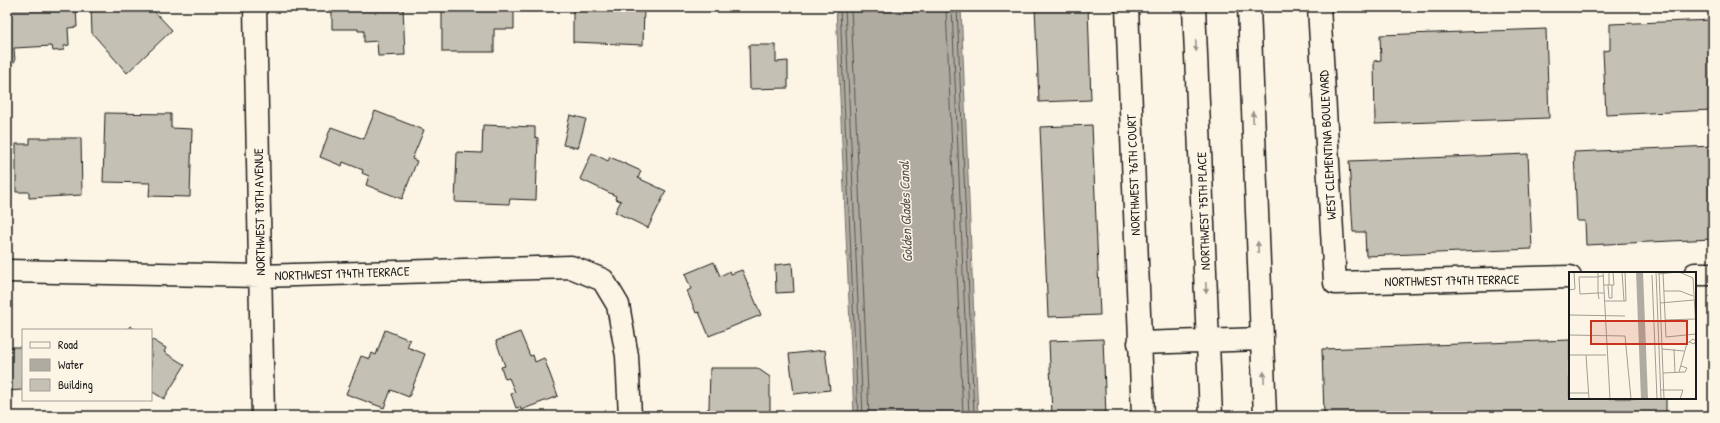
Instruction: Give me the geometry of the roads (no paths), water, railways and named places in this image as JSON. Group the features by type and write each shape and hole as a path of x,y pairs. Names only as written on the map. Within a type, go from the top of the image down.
{"street":[{"name":"NORTHWEST 78TH AVENUE","path":"255,7 263,416"},
{"name":"NORTHWEST 76TH COURT","path":"1127,7 1143,416"},
{"name":"NORTHWEST 75TH PLACE","path":"1194,7 1211,416"},
{"path":"1249,7 1265,416"},
{"name":"WEST CLEMENTINA BOULEVARD","path":"1319,7 1335,283"},
{"name":"NORTHWEST 174TH TERRACE","path":"7,271 260,276 571,267 603,280 618,306 628,356 630,416"},
{"path":"1696,274 1713,274"},
{"name":"NORTHWEST 174TH TERRACE","path":"1335,283 1569,277"},
{"path":"1140,343 1262,339"}],"water":[{"name":"Golden Glades Canal","path":"836,7 961,7 978,416 854,416"}]}
